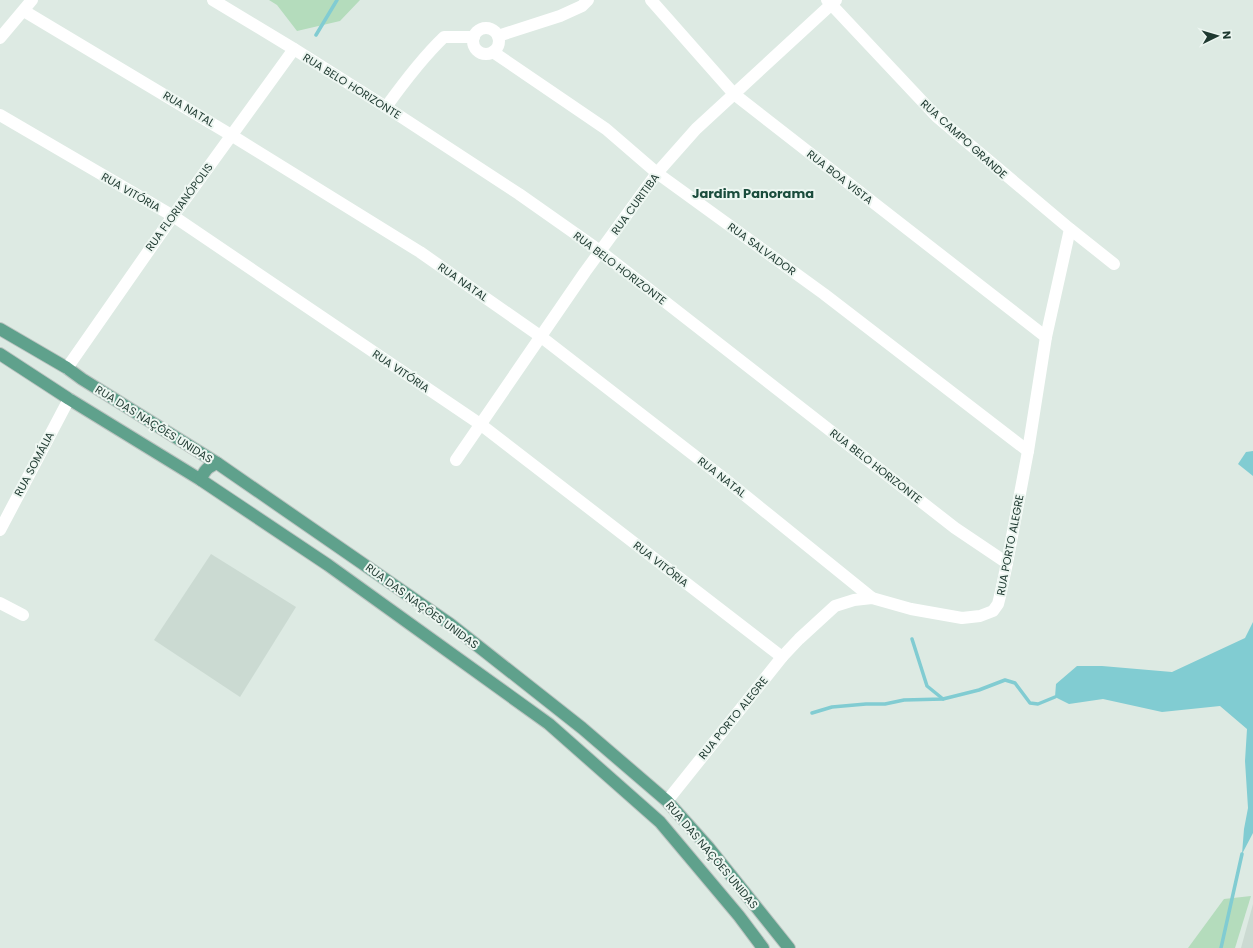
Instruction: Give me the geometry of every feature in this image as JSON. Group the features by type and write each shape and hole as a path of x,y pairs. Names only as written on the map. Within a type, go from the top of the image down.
{"main road":[{"name":"RUA DAS NAÇÕES UNIDAS","path":"0,329 67,368 82,379 216,463 450,624 582,728 667,801 709,848 789,948"},
{"name":"RUA DAS NAÇÕES UNIDAS","path":"0,354 69,399 201,480 328,565 549,724 660,822 739,916 763,948"},
{"path":"201,480 208,467 216,463"},
{"path":"549,724 577,743 584,745 587,739 582,728"}],"street":[{"path":"0,38 32,0"},
{"name":"RUA BELO HORIZONTE","path":"213,0 386,107 519,194 600,251 955,528 1007,563"},
{"path":"498,36 560,16 582,6 588,0"},
{"name":"RUA BOA VISTA","path":"651,0 734,94 1046,337"},
{"name":"RUA CURITIBA","path":"456,460 540,336 657,173 696,129 831,2"},
{"name":"RUA CAMPO GRANDE","path":"831,2 936,117 1114,264"},
{"name":"RUA NATAL","path":"24,11 232,135 420,252 540,336 726,480 872,598"},
{"path":"486,27 493,29 498,36 500,40 498,47 493,52 486,54 479,52 475,47 473,40 475,34 480,29 486,27"},
{"path":"386,107 414,68 444,37 474,37"},
{"name":"RUA FLORIANÓPOLIS","path":"67,368 173,216 294,49"},
{"name":"RUA SALVADOR","path":"493,52 606,128 657,173 824,294 1028,451"},
{"name":"RUA VITÓRIA","path":"0,115 173,216 480,424 782,657"},
{"name":"RUA PORTO ALEGRE","path":"667,801 782,657 799,639 836,606 854,600 872,598 933,613 962,618 980,616 993,611 998,604 1028,451 1046,337 1070,229"},
{"name":"RUA SOMÁLIA","path":"0,530 69,399"},
{"path":"0,603 23,615"}],"shaded area":[{"path":"211,554 296,607 240,697 154,640"},
{"path":"1253,904 1253,948 1241,948"}],"green space":[{"path":"269,0 360,0 340,21 297,31 277,5"},
{"path":"1251,896 1235,948 1188,948 1224,899"}],"water":[{"path":"1253,451 1253,476 1238,464 1246,452"},
{"path":"1253,622 1253,833 1242,854 1244,829 1248,808 1245,761 1247,729 1220,706 1162,712 1103,699 1069,704 1055,697 1056,684 1077,666 1102,666 1172,672 1245,638"}],"waterway":[{"path":"316,35 337,0"},
{"path":"912,639 927,686 943,699"},
{"path":"812,713 832,707 885,704 904,700 943,699 979,690 1005,680 1015,683 1030,703 1038,704 1055,697"},
{"path":"1221,948 1242,854"}],"district":[{"name":"Jardim Panorama","path":"753,193"}]}
